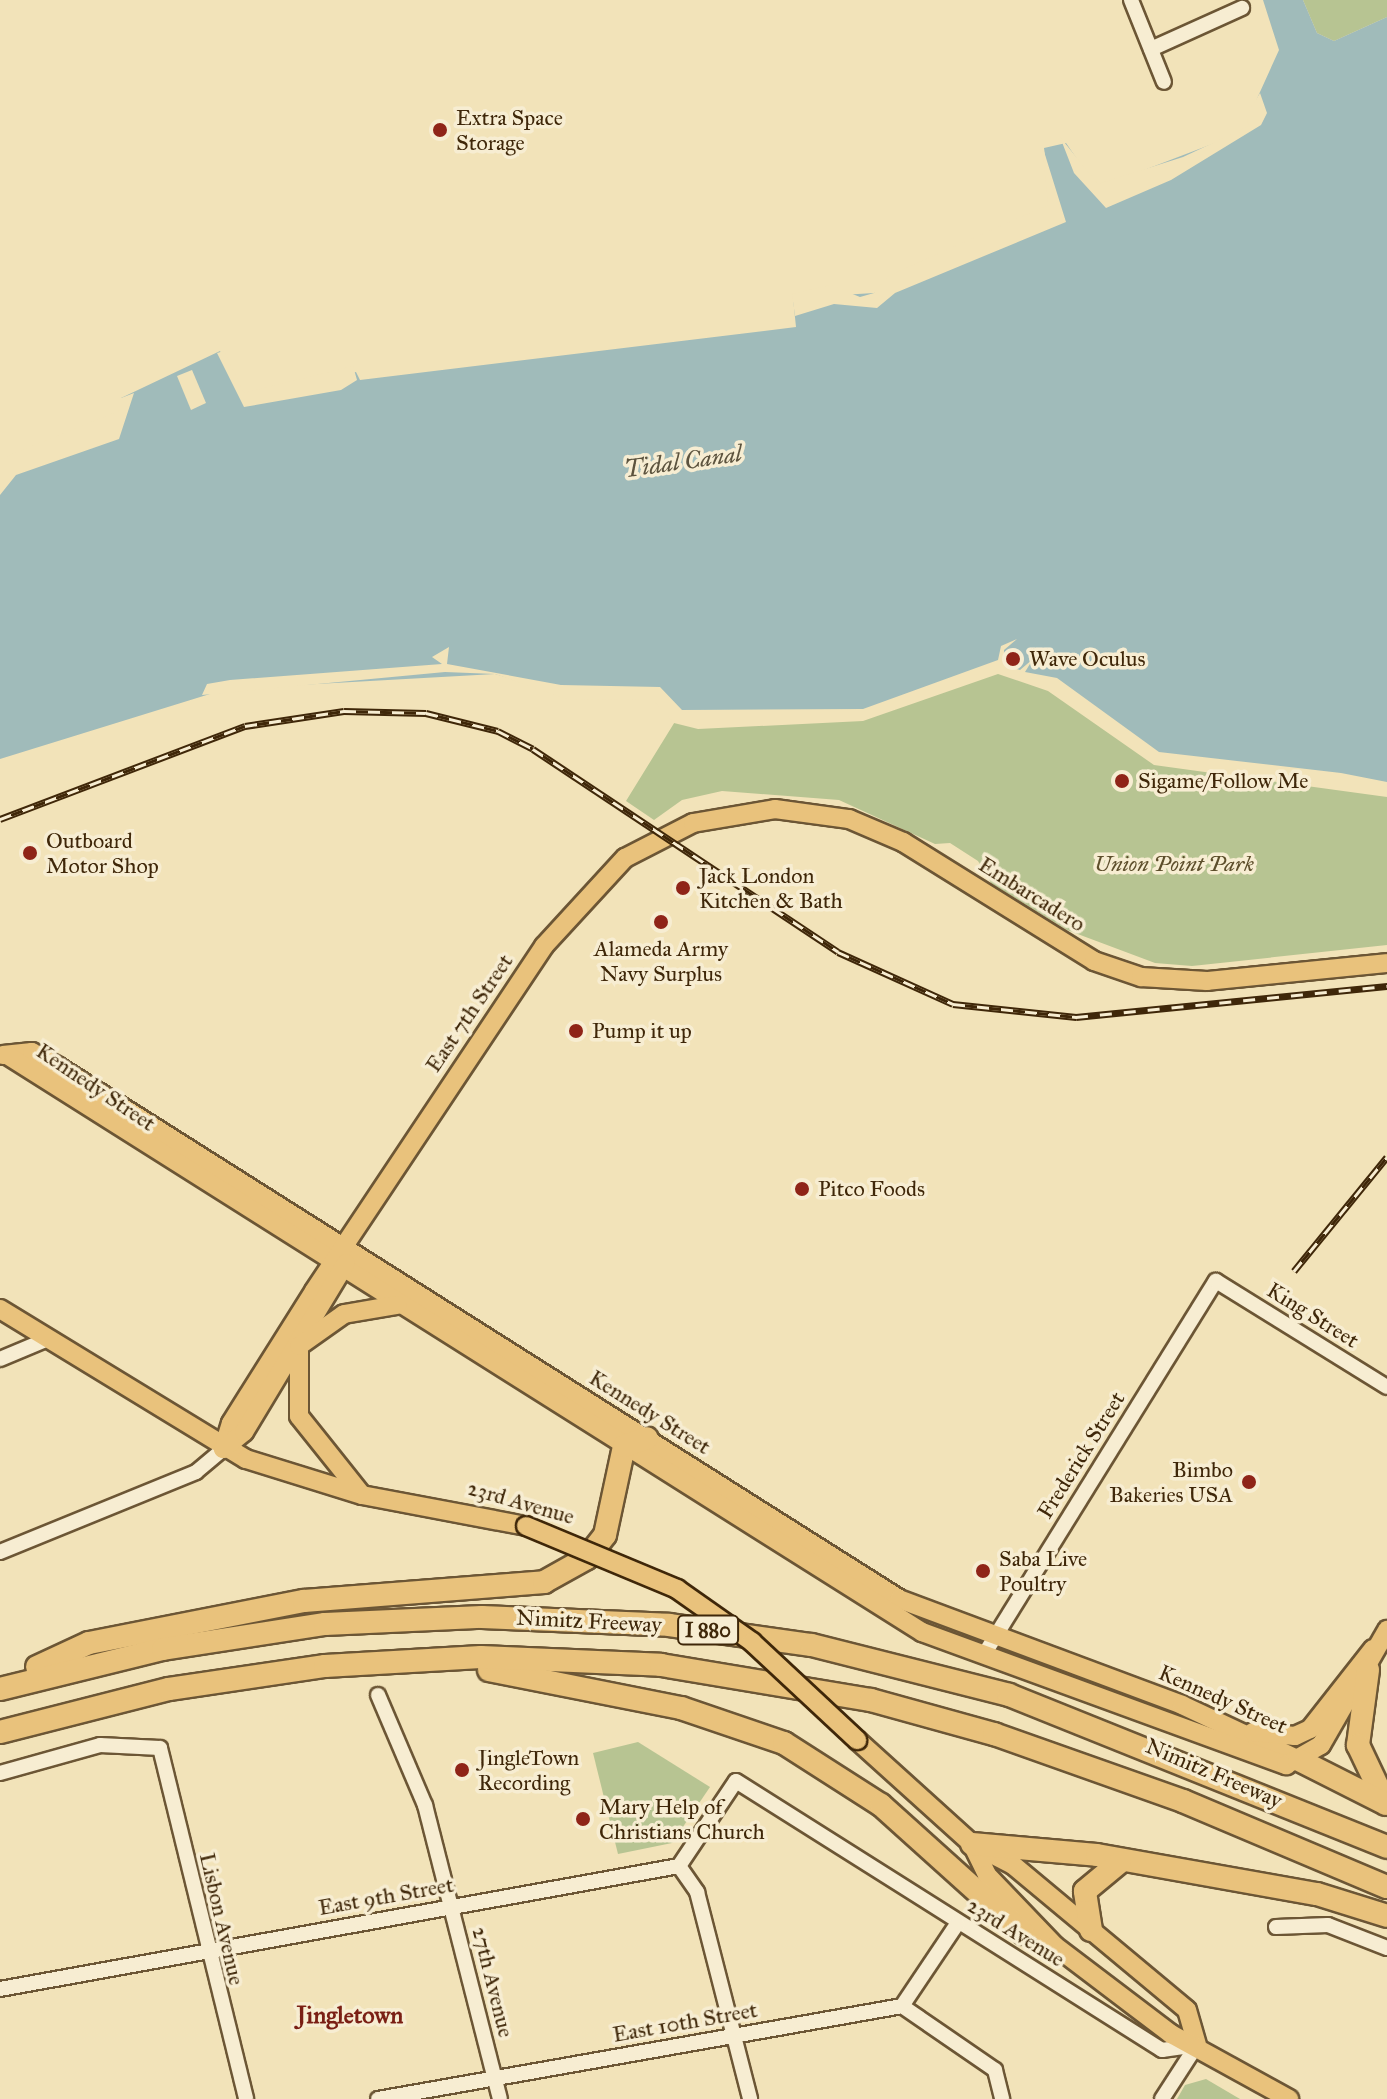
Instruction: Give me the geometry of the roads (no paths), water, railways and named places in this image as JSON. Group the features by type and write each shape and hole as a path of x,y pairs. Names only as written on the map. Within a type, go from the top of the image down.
{"highway":[{"path":"0,1687 89,1643 304,1601 544,1582 587,1558 605,1535 624,1446 647,1438"},
{"name":"Nimitz Freeway","path":"0,1687 163,1649 325,1624 482,1617 669,1625 812,1645 1009,1695 1387,1847"},
{"path":"392,1661 574,1683 734,1723 784,1743 881,1805 1023,1933"},
{"name":"Nimitz Freeway","path":"0,1732 238,1677 392,1661 661,1665 871,1700 1055,1754 1387,1887"},
{"path":"1368,1670 1358,1745 1387,1804"},
{"path":"0,1739 31,1723"},
{"path":"1299,1760 1387,1804"},
{"path":"972,1844 1120,1862 1317,1894 1387,1916"},
{"path":"1091,1930 1085,1891 1120,1862"}],"main road":[{"name":"Embarcadero","path":"664,835 749,811 849,819 903,842 1094,961 1141,977 1207,981 1387,963"},
{"name":"East 7th Street","path":"223,1449 244,1432 299,1346 346,1248 570,912 625,858 664,835"},
{"name":"Kennedy Street","path":"4,1055 32,1052 57,1066 899,1599 989,1646 1273,1764 1299,1760"},
{"name":"Kennedy Street","path":"4,1055 338,1268 922,1632 989,1646 1236,1728 1299,1760"},
{"name":"East 7th Street","path":"223,1449 231,1423 338,1268"},
{"path":"362,1495 299,1416 299,1346 344,1314 397,1305"},
{"name":"23rd Avenue","path":"0,1309 223,1449 362,1495 482,1515 564,1538 677,1589 752,1642 972,1844 1013,1865 1187,2010 1197,2045"},
{"path":"1299,1760 1321,1745 1384,1641"},
{"path":"1236,1728 1295,1736 1310,1729 1384,1641"},
{"name":"23rd Avenue","path":"972,1844 987,1875 1055,1946 1197,2045 1289,2099"},
{"path":"1023,1933 1055,1946"}],"street":[{"path":"1131,0 1164,82"},
{"path":"1151,49 1242,8"},
{"name":"King Street","path":"1216,1281 1387,1387"},
{"name":"Frederick Street","path":"989,1646 1216,1281"},
{"path":"0,1359 48,1339"},
{"name":"East 7th Street","path":"0,1552 196,1472 223,1449"},
{"name":"27th Avenue","path":"378,1695 425,1805 500,2099"},
{"name":"Lisbon Avenue","path":"0,1773 100,1745 160,1748 205,1950 246,2099"},
{"name":"23rd Avenue","path":"679,1866 736,1781 957,1924 1162,2050 1197,2045"},
{"path":"679,1866 697,1892 750,2099"},
{"name":"East 9th Street","path":"0,1989 679,1866"},
{"path":"957,1924 902,2006 995,2070 1002,2099"},
{"path":"1276,1927 1328,1925 1387,1948"},
{"name":"East 10th Street","path":"378,2099 902,2006"},
{"path":"1162,2099 1197,2045"}],"water":[{"name":"Tidal Canal","path":"1263,0 1303,0 1317,33 1334,41 1387,17 1387,793 1155,761 1050,687 998,670 862,717 698,725 655,696 568,696 495,674 226,689 0,759 0,464 126,412 121,398 220,351 242,398 356,372 360,380 796,327 793,298 874,293 1052,208 1044,148 1066,143 1097,188 1254,128 1250,114 1279,50"}],"railway":[{"path":"0,819 245,726 344,711 426,713 498,731 533,749 838,952 953,1004 1076,1017 1387,986"},
{"path":"1294,1271 1387,1157"}],"place":[{"name":"Extra Space Storage","path":"440,130"},
{"name":"Wave Oculus","path":"1013,659"},
{"name":"Sigame/Follow Me","path":"1122,781"},
{"name":"Outboard Motor Shop","path":"30,853"},
{"name":"Jack London Kitchen & Bath","path":"683,888"},
{"name":"Alameda Army Navy Surplus","path":"661,922"},
{"name":"Pump it up","path":"576,1031"},
{"name":"Pitco Foods","path":"802,1189"},
{"name":"Bimbo Bakeries USA","path":"1249,1482"},
{"name":"Saba Live Poultry","path":"983,1571"},
{"name":"JingleTown Recording","path":"462,1770"},
{"name":"Mary Help of Christians Church","path":"583,1819"}],"district":[{"name":"Jingletown","path":"350,2016"}],"park label":[{"name":"Union Point Park","path":"1174,864"}]}
